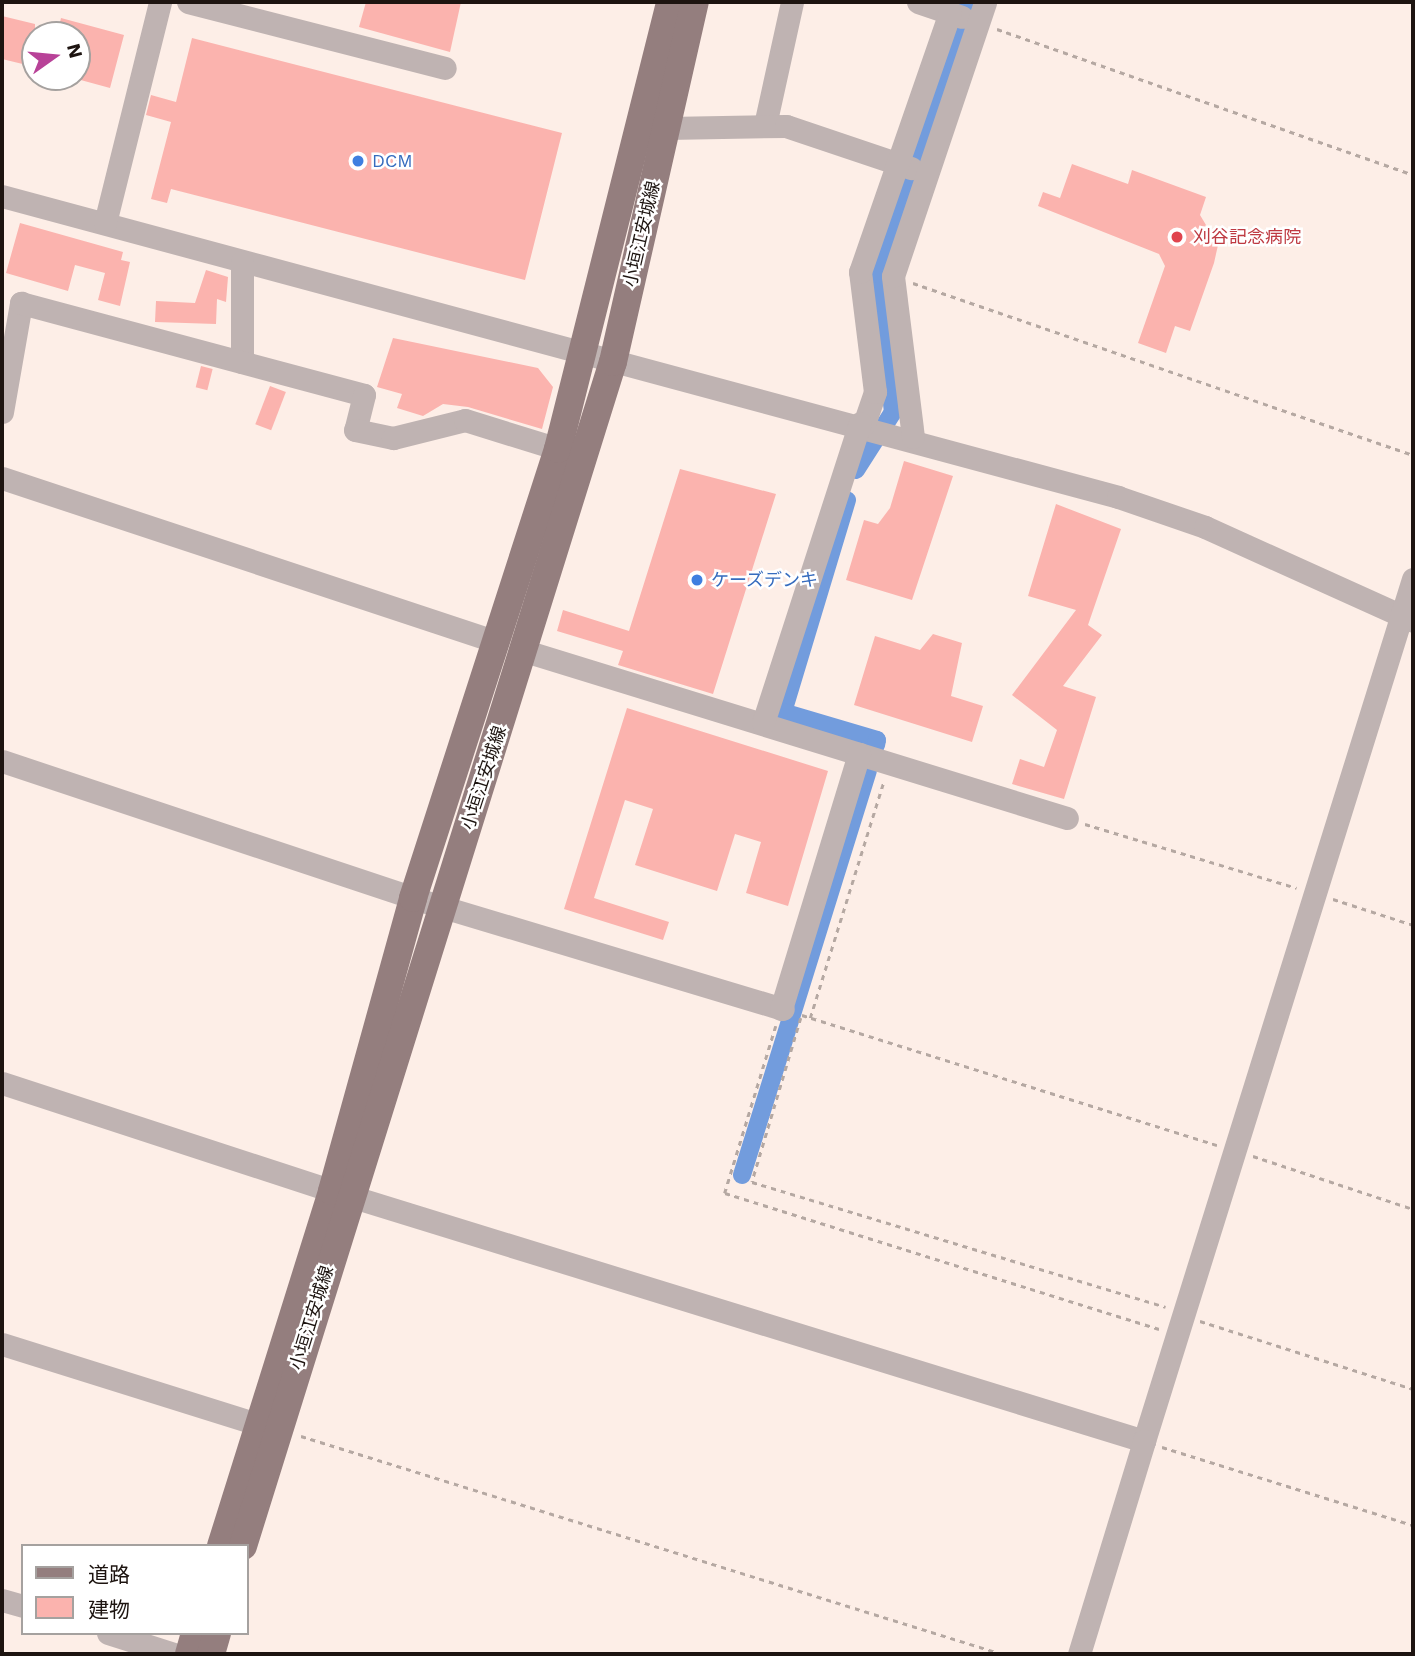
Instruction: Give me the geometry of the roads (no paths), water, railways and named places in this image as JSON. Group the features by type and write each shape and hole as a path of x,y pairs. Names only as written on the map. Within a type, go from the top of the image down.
{"main road":[{"name":"小垣江安城線","path":"341,1193 413,898 558,449 670,2"},
{"name":"小垣江安城線","path":"222,1544 267,1426 341,1193 442,907 525,651 613,362 695,2"},
{"name":"小垣江安城線","path":"243,1544 267,1426"},
{"path":"188,1654 194,1635"},
{"path":"211,1654 216,1635"}],"street":[{"path":"105,223 160,2"},
{"path":"188,2 445,68"},
{"path":"765,125 792,2"},
{"path":"912,437 893,276 980,16 951,13 918,2"},
{"path":"763,723 875,392 860,272 951,13"},
{"path":"667,128 715,132 765,125 786,126 926,174"},
{"path":"2,196 582,354 912,437 1205,527 1407,619"},
{"path":"242,262 242,362"},
{"path":"2,412 21,303 364,395 355,430 393,438 465,420 558,449"},
{"path":"2,478 497,642"},
{"path":"1079,1654 1314,893 1407,619 1413,579"},
{"path":"525,651 1066,818"},
{"path":"2,761 413,898 792,1012 859,754"},
{"path":"2,1083 341,1193 1144,1441"},
{"path":"2,1344 267,1426"},
{"path":"2,1600 21,1605"},
{"path":"114,1635 174,1654"}],"waterway":[{"path":"856,470 893,412 876,274 965,2"},
{"path":"847,500 783,712 877,740 876,745"},
{"path":"742,1175 868,771"}],"place":[{"name":"DCM","path":"358,161"},
{"name":"刈谷記念病院","path":"1177,237"},
{"name":"ケーズデンキ","path":"697,580"}]}
